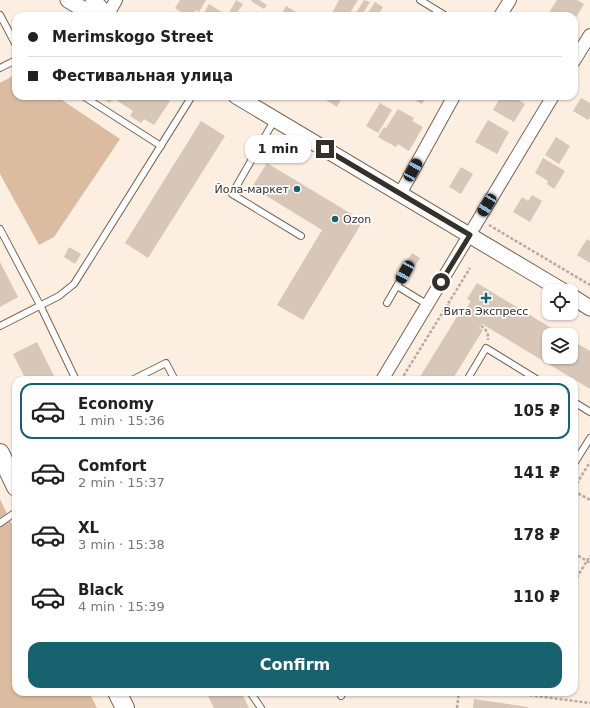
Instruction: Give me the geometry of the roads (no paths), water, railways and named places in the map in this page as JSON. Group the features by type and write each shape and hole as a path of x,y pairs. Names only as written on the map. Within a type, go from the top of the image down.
{"main road":[{"path":"0,453 12,478"},
{"path":"119,696 125,708"}],"street":[{"path":"68,0 88,12"},
{"path":"93,0 104,12"},
{"path":"109,12 116,0"},
{"path":"502,12 510,0"},
{"path":"578,54 590,35"},
{"path":"242,100 551,284"},
{"path":"400,194 452,100"},
{"path":"385,376 551,100"},
{"path":"578,300 590,308"}],"lane":[{"path":"420,0 440,12"},
{"path":"0,15 12,38"},
{"path":"0,68 12,62"},
{"path":"89,100 161,146"},
{"path":"0,326 59,296 74,284 190,100"},
{"path":"275,120 232,194 301,236"},
{"path":"0,229 40,305 74,376"},
{"path":"387,303 405,272"},
{"path":"397,286 428,305"},
{"path":"470,376 486,348 532,376"},
{"path":"140,376 166,363 173,376"},
{"path":"578,404 590,412"},
{"path":"578,458 590,438"},
{"path":"0,523 12,515"},
{"path":"252,696 260,708"}],"place":[{"name":"Йола-маркет","path":"297,189"},
{"name":"Ozon","path":"335,219"},
{"name":"Вита Экспресс","path":"486,298"}]}
